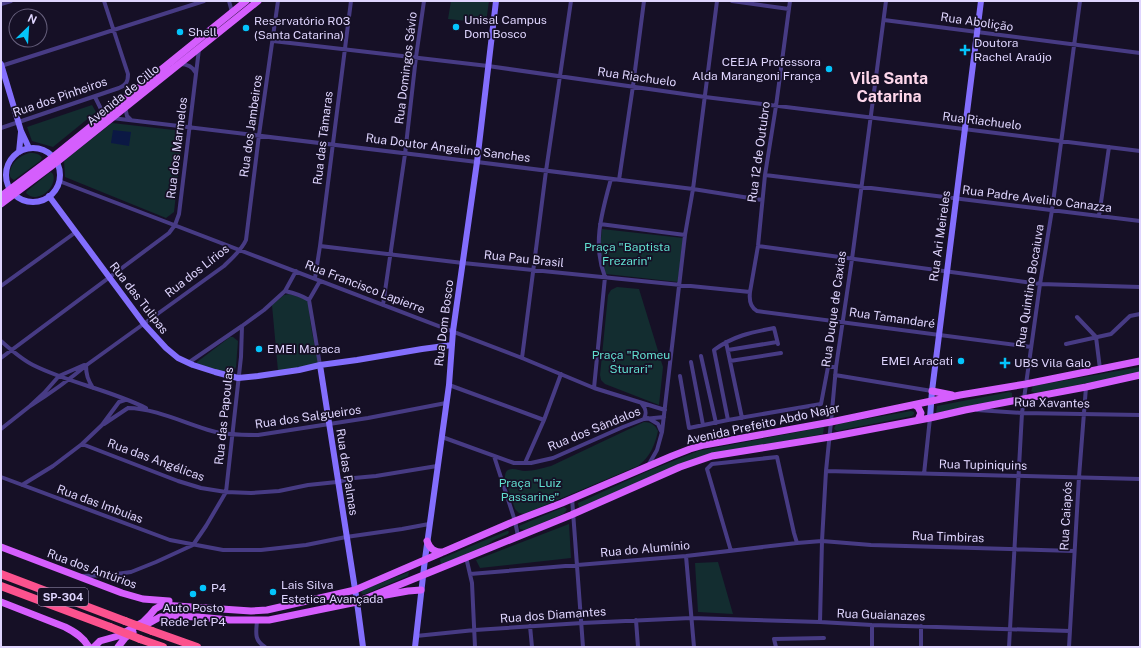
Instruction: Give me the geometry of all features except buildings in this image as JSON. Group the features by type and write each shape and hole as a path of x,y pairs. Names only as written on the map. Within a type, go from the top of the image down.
{"highway":[{"name":"SP-304","path":"1,574 197,647"},
{"name":"SP-304","path":"1,586 163,647"}],"main road":[{"name":"Avenida de Cillo","path":"55,160 104,115 246,1"},
{"name":"Avenida de Cillo","path":"1,204 12,192 112,118 258,1"},
{"name":"Rua Dom Bosco","path":"415,647 429,524 449,385 452,345 477,162 496,1"},
{"name":"Rua Ari Meireles","path":"930,418 946,272 981,1"},
{"path":"1,65 21,131 29,148"},
{"path":"19,152 21,131"},
{"path":"29,148 36,148 48,153 55,160 60,174 59,181 55,190 44,200 31,202 25,201 12,192 7,184 6,171 10,160 19,152 29,148"},
{"name":"Avenida de Cillo","path":"1,196 12,192"},
{"name":"Rua das Tulipas","path":"49,196 144,324 166,348 178,358 193,365 238,378 452,345"},
{"name":"Avenida Prefeito Abdo Najar","path":"94,647 100,641 118,636 142,622 159,606 169,605 251,611 267,610 355,590 515,521 690,449 704,445 831,422 960,395 1026,384 1100,366 1140,361"},
{"name":"Rua das Palmas","path":"320,365 346,537 355,590 359,601 362,647"},
{"name":"Avenida Prefeito Abdo Najar","path":"118,647 125,638 160,617 173,615 257,621 269,620 359,601 574,514 643,482 712,456 830,437 1140,375"},
{"path":"932,391 960,395"},
{"path":"915,405 921,413 918,420"},
{"path":"427,541 433,550 443,552"},
{"name":"Rua dos Antúrios","path":"1,547 122,593 143,599 211,606 226,610"},
{"path":"359,601 402,592 421,590"},
{"path":"160,600 169,605 170,609 167,614 160,617"},
{"path":"1,602 74,631 81,636 89,647"}],"street":[{"path":"1,4 11,1"},
{"path":"104,1 113,30"},
{"path":"1,65 204,1"},
{"path":"229,1 232,12"},
{"name":"Rua das Tâmaras","path":"314,278 320,246 351,1"},
{"name":"Rua Domingos Sávio","path":"383,305 405,154 424,1"},
{"path":"522,358 546,171 571,1"},
{"path":"619,180 644,1"},
{"path":"647,467 657,450 662,432 685,235 693,189 717,1"},
{"path":"732,1 789,9"},
{"name":"Rua 12 de Outubro","path":"751,306 749,298 758,246 765,175 790,1"},
{"name":"Rua Duque de Caxias","path":"820,622 826,471 835,375 886,1"},
{"name":"Rua Quintino Bocaiuva","path":"1009,647 1022,413 1052,210 1080,1"},
{"name":"Rua dos Jambeiros","path":"240,250 246,240 259,135 274,41 278,2"},
{"name":"Rua Abolição","path":"884,20 1140,53"},
{"name":"Rua dos Pinheiros","path":"1,128 126,85 128,74 113,30"},
{"name":"Rua Riachuelo","path":"274,41 488,66 705,97 1140,151"},
{"name":"Rua dos Marmelos","path":"175,225 179,214 199,49"},
{"path":"179,64 184,64 191,67 196,73"},
{"path":"95,96 104,115"},
{"path":"125,107 127,116 131,120"},
{"name":"Rua Doutor Angelino Sanches","path":"112,118 693,189 762,200"},
{"path":"1099,216 1109,147"},
{"name":"Rua Padre Avelino Canazza","path":"765,175 1140,221"},
{"path":"594,388 605,277 601,268 598,251 600,224 611,179"},
{"name":"Rua Francisco Lapierre","path":"59,181 522,358 594,388 665,410"},
{"path":"600,224 685,235"},
{"path":"1,358 169,233 175,225"},
{"path":"1,286 76,232"},
{"name":"Rua Pau Brasil","path":"320,246 463,263 750,292"},
{"path":"758,246 1040,284 1140,287"},
{"name":"Rua dos Lírios","path":"1,429 30,406 70,380 87,364 224,266 240,250"},
{"path":"188,362 264,310 285,291 296,271"},
{"path":"285,291 303,296 309,300 320,280"},
{"name":"Rua das Palmas","path":"309,300 320,365"},
{"name":"Rua Tamandaré","path":"751,306 757,311 1031,347"},
{"path":"1066,344 1111,334 1130,316 1140,314"},
{"path":"1077,317 1096,337 1100,366"},
{"name":"Rua das Papoulas","path":"193,545 226,492 241,357 242,326"},
{"path":"728,350 777,343 774,328 746,334 726,342 714,350 728,420"},
{"name":"Rua dos Salgueiros","path":"1,341 32,365 59,376 126,400 151,411 214,432 242,436 258,436 328,425 446,403"},
{"path":"726,342 742,418"},
{"path":"730,361 781,353"},
{"path":"701,356 716,423"},
{"path":"691,362 703,425"},
{"path":"87,364 86,374 93,388"},
{"name":"Rua dos Lírios","path":"30,406 59,376 87,364"},
{"path":"680,376 689,428 821,404 828,367 836,367"},
{"path":"525,463 544,420 561,374"},
{"path":"835,375 932,391"},
{"path":"449,385 544,420"},
{"name":"Rua Caiapós","path":"1068,647 1086,387"},
{"path":"22,485 53,466 82,444 102,426 128,408 126,400 119,402 102,426"},
{"path":"642,404 646,410 646,419 658,424 662,432"},
{"name":"Rua dos Salgueiros","path":"128,408 151,411"},
{"name":"Rua Xavantes","path":"964,410 1022,413 1140,415"},
{"name":"Rua dos Sândalos","path":"442,437 514,464 531,463 553,458 622,426 646,419 664,417"},
{"name":"Rua Ari Meireles","path":"924,474 930,418"},
{"name":"Rua das Angélicas","path":"82,444 178,481 201,488 226,492 279,492 308,485 337,482 354,478 437,466"},
{"path":"494,456 515,521 518,536"},
{"path":"732,551 707,469 712,464 777,457 797,543"},
{"name":"Rua Tupiniquins","path":"826,471 1140,479"},
{"name":"Rua das Imbuias","path":"1,477 170,540 223,550 260,550 306,545 429,524"},
{"path":"572,498 583,647"},
{"name":"Rua do Alumínio","path":"470,574 686,556 797,543 822,542"},
{"name":"Rua Timbiras","path":"822,542 1014,550 1074,550"},
{"path":"77,576 109,575 131,572 193,545"},
{"path":"686,556 694,647"},
{"path":"466,557 470,574 473,600 476,647"},
{"name":"Rua Guaianazes","path":"691,618 872,625 1070,630"},
{"name":"Rua dos Diamantes","path":"416,636 582,622 691,618"},
{"path":"636,620 638,647"},
{"path":"257,621 256,637 265,647"},
{"path":"872,625 872,647"},
{"path":"530,626 532,647"},
{"path":"921,626 921,647"},
{"path":"776,647 774,639 824,638"}],"green space":[{"path":"451,1 489,1 486,23 448,19"},
{"path":"92,105 96,112 53,147 32,141 27,127"},
{"path":"112,123 183,131 174,212 166,218 65,177 64,161"},
{"path":"29,153 38,154 42,158 14,180 10,177 12,165 19,158"},
{"path":"51,172 54,179 50,189 46,193 36,197 26,193 27,191"},
{"name":"Praça \"Baptista Frezarin\"","path":"602,229 683,238 678,282 606,274 602,263 601,252"},
{"name":"Praça \"Romeu Sturari\"","path":"617,287 639,289 663,367 659,405 605,384 601,380 600,375 608,295 611,290"},
{"path":"289,294 309,300 312,333 320,365 278,371 272,305 284,295"},
{"path":"230,337 233,337 238,341 236,367 234,371 231,373 196,365 197,362"},
{"path":"1140,367 1140,373 1035,393 1031,391 1033,386"},
{"path":"1009,392 1012,393 1012,397 1010,398 936,413 937,406"},
{"path":"911,411 914,412 912,416 837,431 834,429 837,424"},
{"name":"Praça \"Luiz Passarine\"","path":"644,422 652,424 658,431 646,459 638,466 524,514 519,513 515,509 505,479 505,475 508,470 528,471 551,466"},
{"path":"824,427 823,434 702,456 581,507 579,507 578,504 646,472 698,451"},
{"path":"564,507 567,509 563,514 525,530 520,529 519,526 521,525"},
{"path":"569,524 571,558 480,568 476,560"},
{"path":"507,531 509,532 508,534 485,546 441,565 440,559"},
{"path":"718,562 733,614 698,612 695,563"},
{"path":"409,572 408,576 365,594 362,594 361,592 363,590"}],"water":[{"path":"113,130 131,132 129,146 111,143"}],"place":[{"name":"Unisal Campus Dom Bosco","path":"456,27"},
{"name":"Reservatório R03 (Santa Catarina)","path":"246,28"},
{"name":"Shell","path":"180,32"},
{"name":"Doutora Rachel Araújo","path":"965,50"},
{"name":"CEEJA Professora Alda Marangoni França","path":"829,69"},
{"name":"EMEI Maraca","path":"259,349"},
{"name":"EMEI Aracati","path":"961,361"},
{"name":"UBS Vila Galo","path":"1005,363"},
{"name":"P4","path":"203,588"},
{"name":"Lais Silva Estetica Avançada","path":"273,592"},
{"name":"Auto Posto Rede Jet P4","path":"193,594"}],"district":[{"name":"Vila Santa Catarina","path":"889,87"}]}
